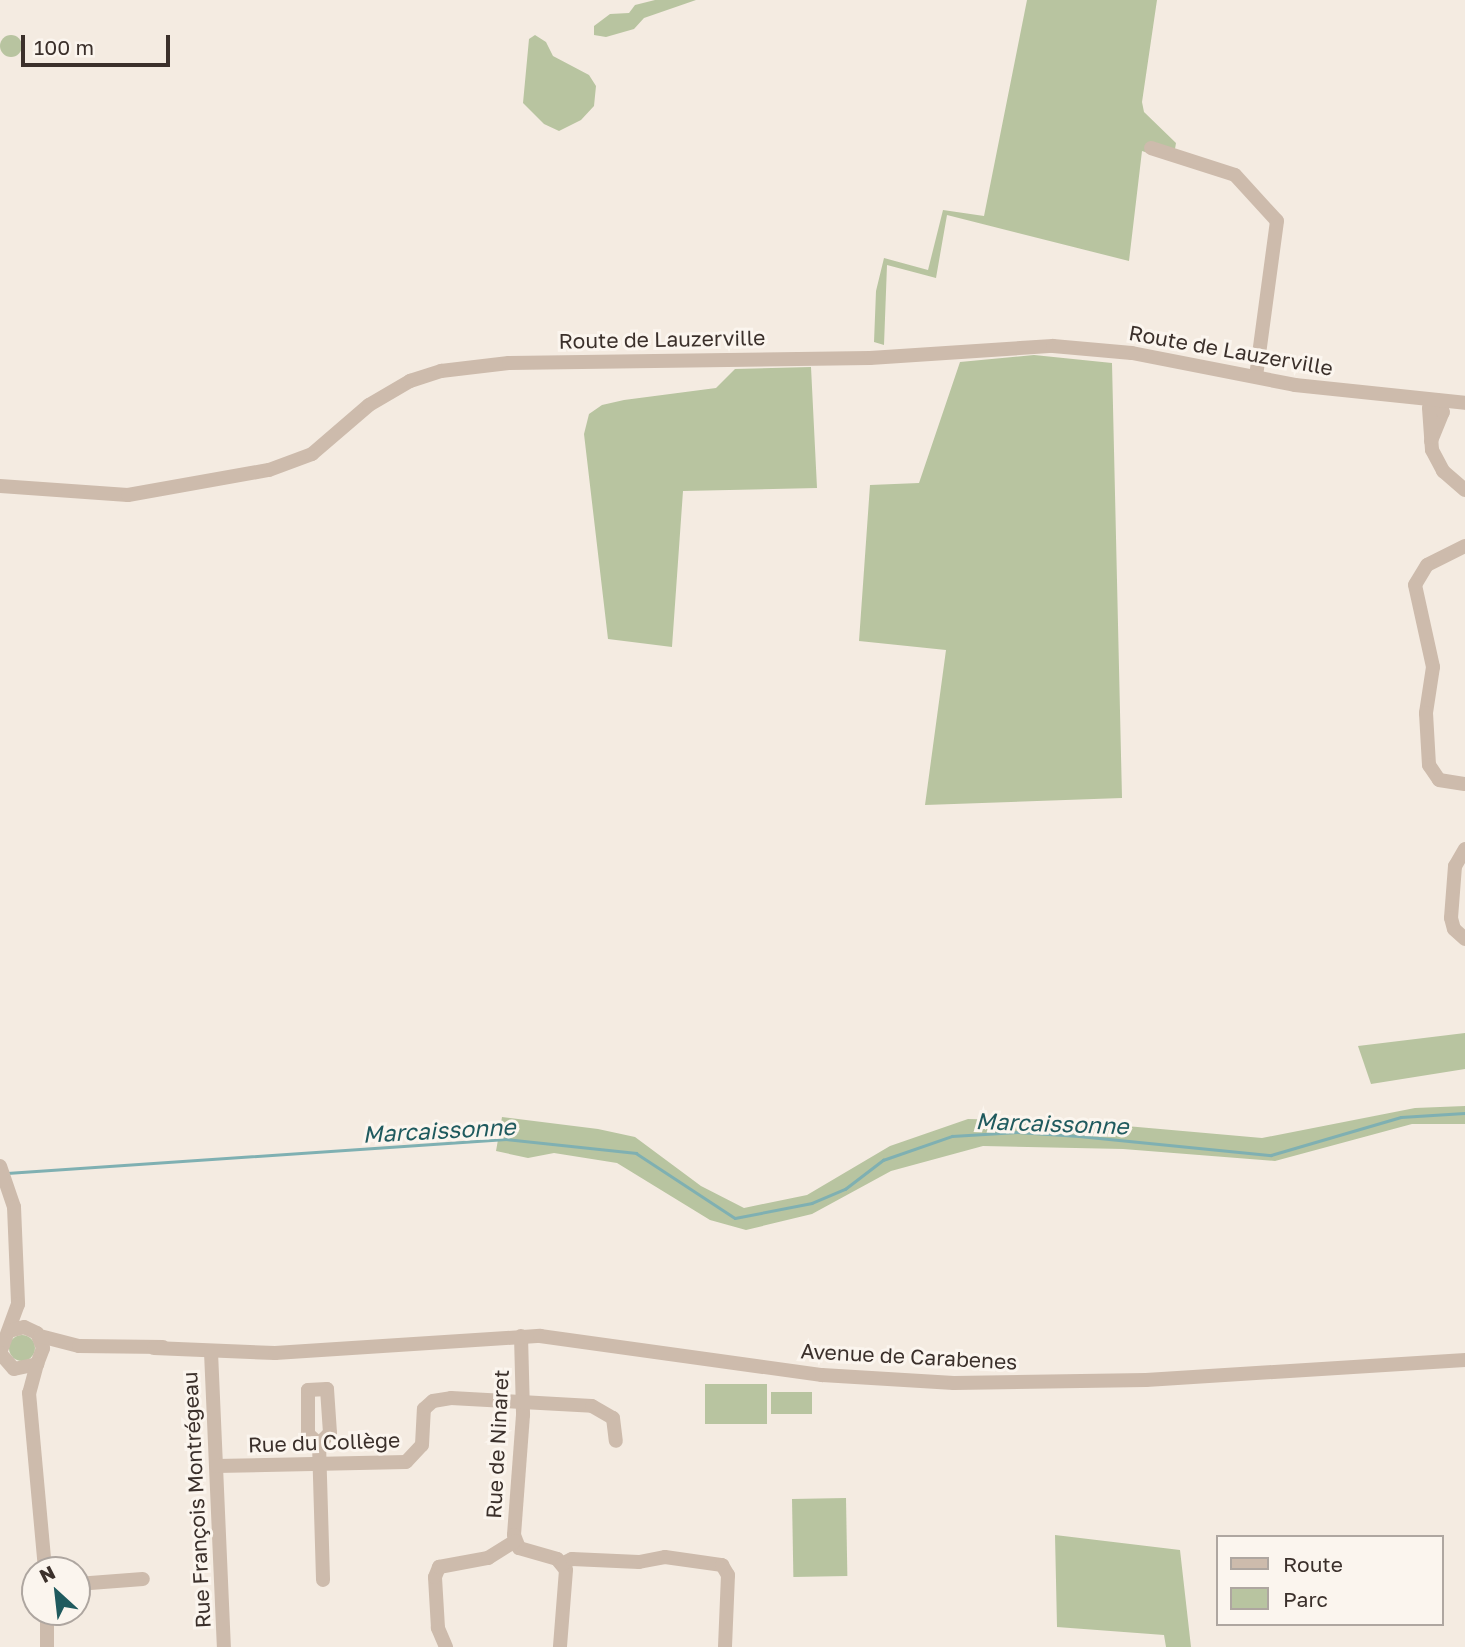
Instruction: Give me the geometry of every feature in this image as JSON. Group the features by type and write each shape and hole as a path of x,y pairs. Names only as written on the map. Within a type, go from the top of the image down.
{"street":[{"path":"1152,148 1235,175 1278,221 1256,377"},
{"name":"Route de Lauzerville","path":"0,486 128,495 220,481 301,460 382,396 424,376 509,363 870,358 1053,346 1132,353 1256,377 1465,411"},
{"name":"Route de Lauzerville","path":"1436,406 1465,403"},
{"path":"1436,406 1431,441 1438,464 1465,490"},
{"path":"1465,546 1427,565 1415,585 1433,667 1426,713 1429,765 1439,780 1465,784"},
{"path":"1465,849 1455,866 1451,918 1454,929 1465,939"},
{"path":"0,1166 9,1184 18,1304 9,1331 0,1344 6,1364 29,1393"},
{"path":"18,1304 36,1333 38,1361 29,1393 44,1556"},
{"name":"Avenue de Carabenes","path":"9,1331 36,1333 79,1346 311,1350"},
{"name":"Avenue de Carabenes","path":"154,1348 211,1352 311,1350 521,1336 605,1342 831,1376 954,1383 1146,1380 1465,1360"},
{"name":"Rue de Ninaret","path":"521,1336 522,1399 515,1541 530,1553 551,1556 562,1564"},
{"name":"Avenue de Carabenes","path":"6,1364 38,1361 79,1346"},
{"name":"Rue François Montrégeau","path":"211,1352 225,1647"},
{"name":"Rue du Collège","path":"216,1466 320,1465 411,1460 422,1446 422,1413 433,1401 522,1399 600,1408 613,1418 616,1441"},
{"path":"319,1444 323,1580"},
{"path":"446,1647 438,1628 435,1577 439,1567 488,1558 515,1541"},
{"path":"561,1647 566,1577 562,1564 572,1559 639,1562 665,1557 722,1565 728,1576 725,1647"},
{"path":"91,1583 143,1579"},
{"path":"47,1626 47,1647"}],"green space":[{"path":"655,0 696,0 644,18 634,29 606,37 594,35 594,26 610,14 629,13 635,5"},
{"path":"1027,0 1157,0 1142,102 1144,112 1176,143 1173,161 1142,151 1129,261 947,215 936,278 887,265 884,345 874,342 876,291 884,258 928,270 943,210 984,216"},
{"path":"7,35 15,35 22,42 22,50 15,57 7,57 0,50 0,42"},
{"path":"535,35 546,42 553,56 589,75 596,86 594,106 581,120 559,131 544,124 523,103 529,39"},
{"path":"1034,355 1112,363 1122,798 925,805 946,650 859,641 870,485 919,483 960,362"},
{"path":"811,367 817,488 683,491 672,647 608,639 584,434 589,414 602,405 624,400 716,388 735,369"},
{"path":"1465,1033 1465,1069 1371,1084 1358,1046"},
{"path":"1465,1106 1465,1124 1412,1124 1275,1161 1123,1149 983,1146 891,1171 812,1214 746,1230 710,1220 617,1163 554,1153 528,1158 496,1151 502,1117 598,1129 635,1137 701,1186 744,1208 807,1195 890,1146 968,1119 1081,1122 1262,1138 1415,1108"},
{"path":"22,1335 31,1339 35,1348 31,1357 22,1361 13,1357 9,1348 13,1339"},
{"path":"705,1384 767,1384 767,1424 705,1424"},
{"path":"771,1392 812,1392 812,1414 771,1414"},
{"path":"846,1498 847,1576 793,1577 792,1499"},
{"path":"1055,1535 1180,1550 1191,1647 1166,1647 1164,1635 1057,1627"}],"waterway":[{"name":"Marcaissonne","path":"7,1173 506,1139 636,1153 735,1218 812,1203 845,1189 883,1160 952,1136 1017,1132 1271,1155 1401,1117 1465,1113"}]}
